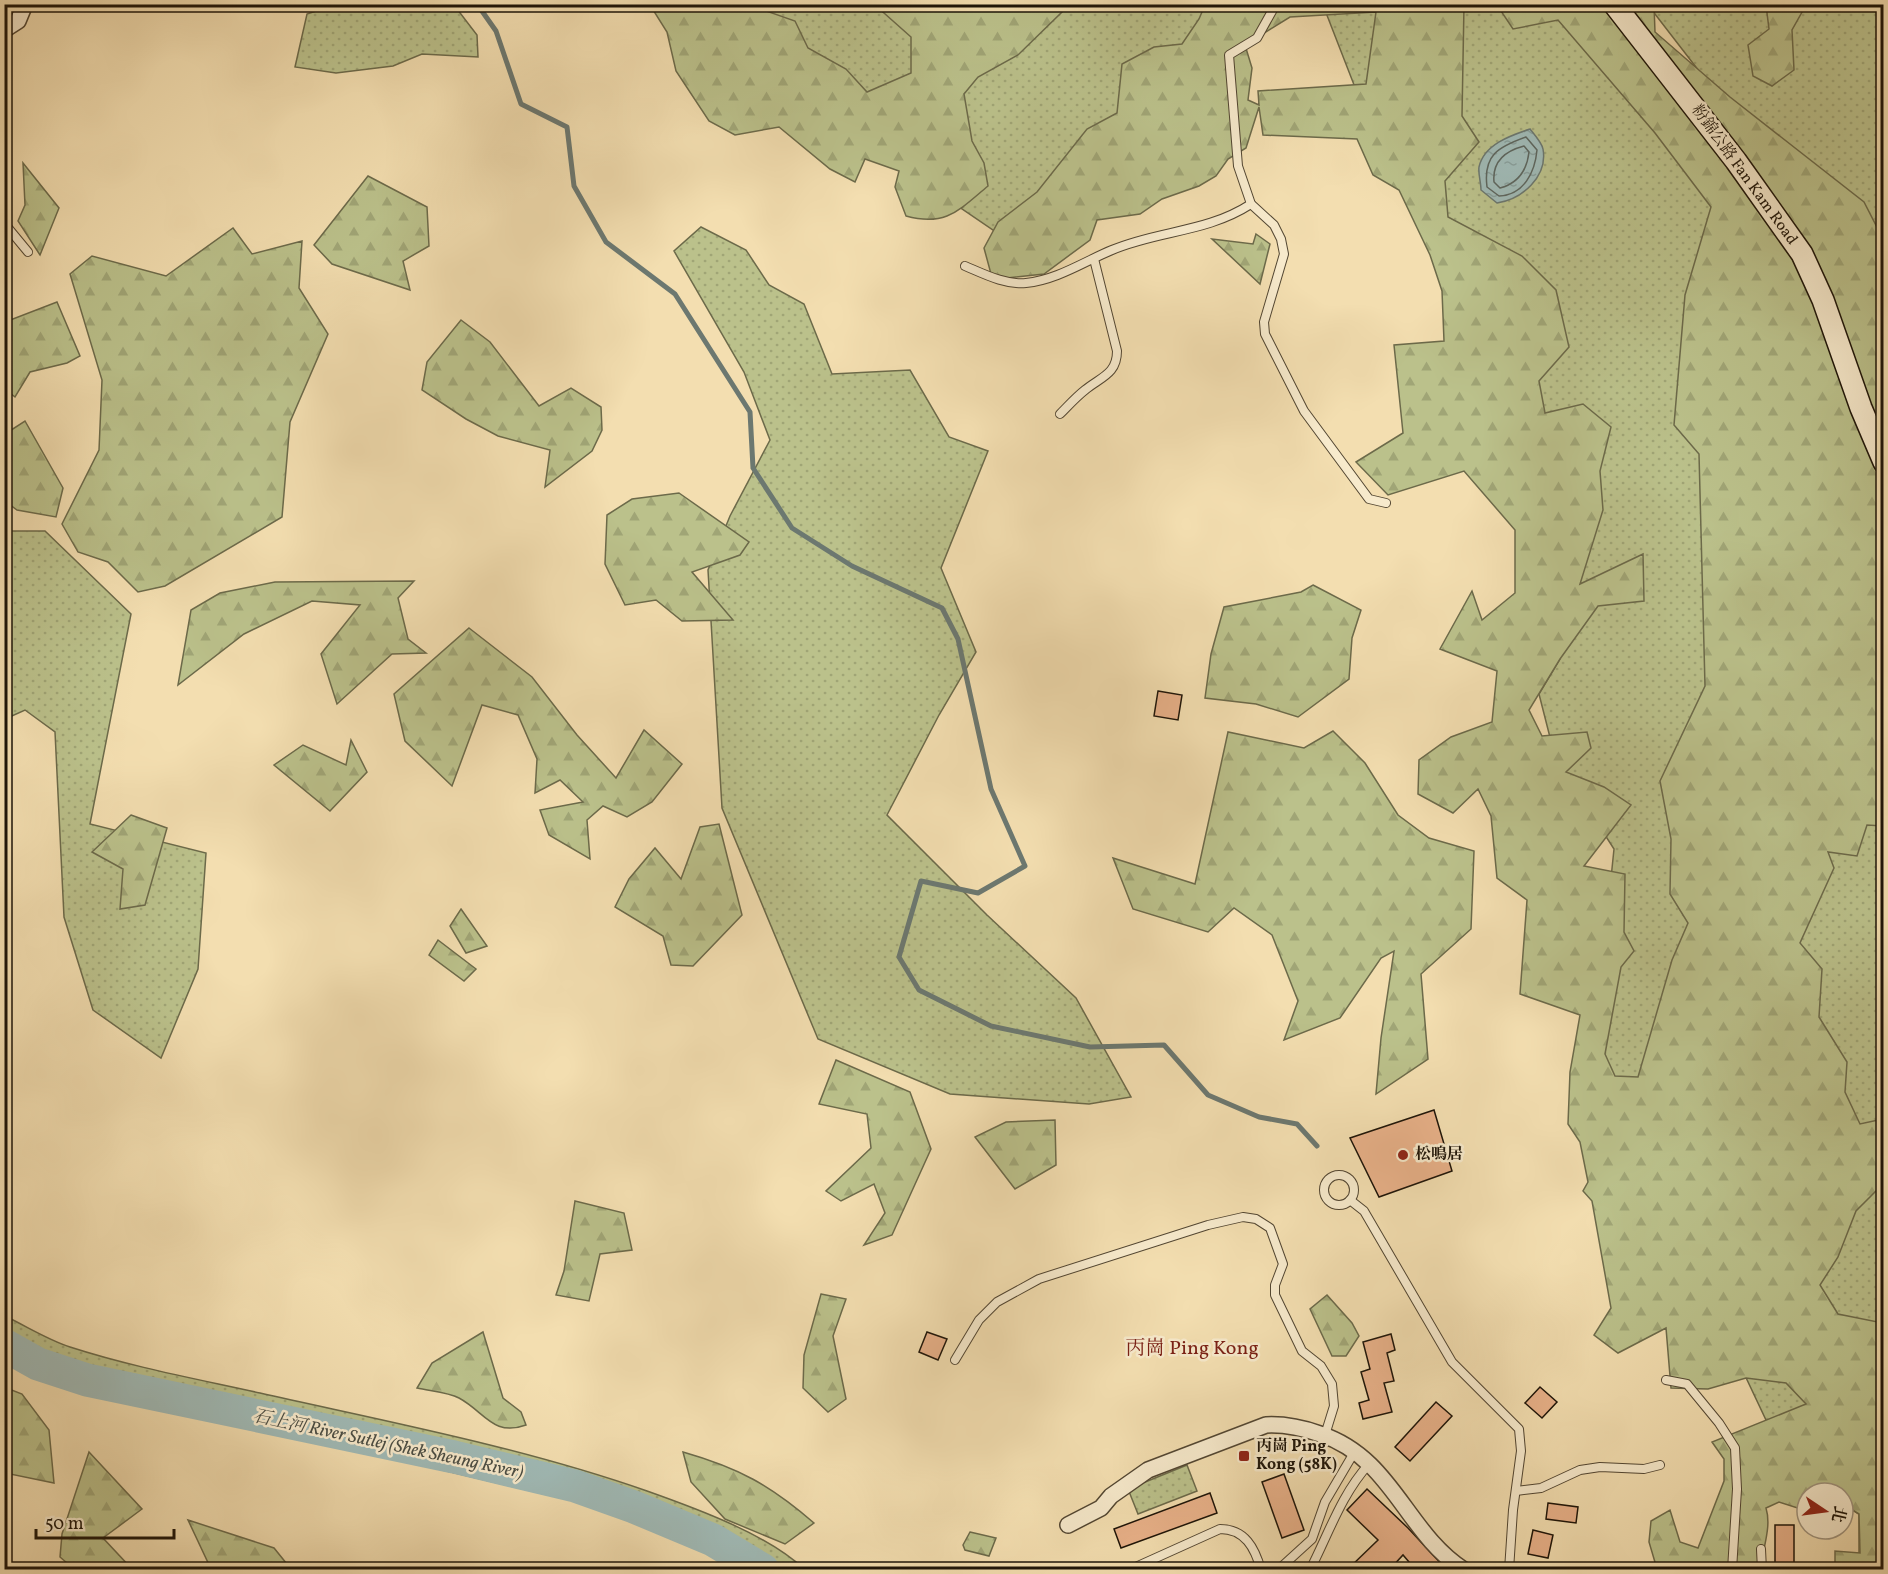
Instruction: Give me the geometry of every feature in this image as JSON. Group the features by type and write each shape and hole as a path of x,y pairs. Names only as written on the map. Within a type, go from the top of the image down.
{"main road":[{"name":"粉錦公路 Fan Kam Road","path":"1614,4 1736,160 1802,254 1823,300 1861,408 1884,462"}],"street":[{"path":"4,30 18,21 25,4"},
{"path":"1068,1525 1101,1508 1110,1496 1148,1470 1266,1425 1284,1425 1325,1435 1356,1450 1370,1462 1456,1568"}],"lane":[{"path":"1276,4 1257,38 1229,56 1238,166 1251,204 1274,225 1281,239 1284,255 1266,315 1265,334 1304,411 1369,499 1386,503"},
{"path":"965,266 1004,282 1027,283 1089,263 1113,249 1210,225 1232,216 1251,204"},
{"path":"4,223 28,252"},
{"path":"1060,414 1086,389 1110,374 1117,360 1118,351 1094,259"},
{"path":"1333,1176 1348,1178 1354,1187 1350,1200 1341,1205 1332,1203 1324,1192 1326,1182 1333,1176"},
{"path":"1350,1200 1364,1211 1452,1362 1519,1429 1521,1451 1509,1569"},
{"path":"955,1360 979,1320 997,1302 1040,1279 1208,1225 1243,1217 1256,1220 1270,1228 1282,1264 1275,1285 1275,1295 1302,1351 1322,1366 1332,1384 1334,1406 1325,1435"},
{"path":"1666,1380 1687,1384 1719,1423 1735,1448 1737,1490 1732,1569"},
{"path":"1278,1569 1312,1539 1325,1502 1356,1450"},
{"path":"1310,1569 1329,1533 1336,1511 1356,1478 1370,1462"},
{"path":"1516,1491 1541,1488 1580,1470 1600,1467 1644,1469 1660,1465"},
{"path":"1129,1569 1220,1529 1231,1529 1251,1544 1261,1569"},
{"path":"1761,1549 1762,1569"}],"green space":[{"path":"1054,4 1063,11 1018,55 978,77 964,94 972,141 984,163 988,186 960,209 942,218 932,219 906,216 895,187 899,171 865,159 855,182 830,169 779,127 735,135 709,121 676,71 667,32 650,5 749,5 795,21 808,48 846,69 867,92 911,73 911,37 875,5"},
{"path":"334,5 454,5 477,35 478,57 422,54 393,66 336,73 295,67 307,14"},
{"path":"682,5 1272,5 1082,225 1034,258 707,35"},
{"path":"1205,5 1464,5 1462,116 1479,142 1445,181 1448,217 1522,256 1556,290 1569,347 1539,381 1545,413 1583,404 1611,427 1600,471 1603,510 1580,584 1643,554 1644,601 1598,606 1560,659 1529,710 1542,736 1587,732 1591,748 1566,772 1604,787 1631,805 1584,866 1625,874 1624,932 1634,951 1621,967 1605,1054 1615,1076 1638,1077 1672,960 1688,923 1670,894 1671,839 1660,781 1705,686 1699,454 1674,425 1685,295 1711,207 1655,133 1558,20 1513,29 1497,5 1654,5 1655,32 1730,97 1864,202 1884,241 1883,826 1867,825 1857,856 1828,852 1834,868 1800,943 1822,969 1819,1017 1847,1062 1845,1092 1860,1124 1883,1119 1883,1184 1856,1211 1838,1257 1820,1285 1838,1314 1883,1323 1883,1569 1835,1569 1835,1551 1860,1553 1859,1514 1855,1512 1855,1481 1795,1481 1795,1507 1779,1502 1766,1508 1768,1523 1761,1569 1657,1569 1649,1542 1651,1521 1670,1510 1680,1542 1698,1548 1724,1481 1724,1459 1712,1442 1806,1404 1786,1383 1746,1378 1708,1389 1671,1388 1666,1328 1618,1353 1594,1335 1611,1308 1592,1201 1583,1191 1588,1182 1580,1142 1568,1124 1570,1072 1580,1015 1520,994 1527,900 1497,878 1491,816 1478,789 1453,813 1418,794 1419,760 1451,737 1492,722 1497,671 1440,649 1472,591 1482,620 1515,593 1515,530 1464,471 1388,495 1356,462 1403,433 1394,345 1444,341 1442,291 1430,255 1399,190 1373,175 1357,139 1263,135 1259,107 1246,148 1228,159 1216,176 1199,186 1162,199 1140,214 1097,220 1090,240 1044,274 1007,278 991,274 984,248 998,222 1037,192 1087,129 1117,113 1122,64 1154,47 1182,44 1199,19","holes":["1376,12 1366,84 1258,91 1259,105 1248,100 1252,68 1245,45 1290,17"]},
{"path":"1323,5 1591,5 1711,159 1883,513 1883,1569 1859,1569 1859,1514 1855,1512 1855,1481 1806,1481 1790,1471 1593,1053 1614,849 1555,757 1539,694 1560,659 1461,269 1377,144"},
{"path":"1648,5 1883,5 1883,394 1746,132"},
{"path":"1766,5 1806,5 1792,30 1794,70 1772,86 1753,76 1748,45 1769,29"},
{"path":"23,163 59,208 40,255 18,221 25,205"},
{"path":"368,176 427,207 429,246 403,261 410,290 332,264 314,245"},
{"path":"701,227 746,250 769,285 804,304 832,374 910,370 949,437 988,451 941,568 976,652 939,715 887,815 987,915 1076,998 1131,1097 1089,1104 950,1094 818,1039 722,808 708,570 730,516 770,440 744,372 674,251"},
{"path":"233,228 252,254 302,241 299,288 328,334 290,422 282,517 165,586 138,592 108,562 78,552 62,524 99,450 102,380 70,274 92,256 166,276"},
{"path":"1256,234 1270,244 1260,284 1212,239 1253,244"},
{"path":"57,302 80,356 67,363 30,372 15,397 5,389 5,322"},
{"path":"461,320 490,342 539,406 571,388 601,407 602,430 592,451 545,487 550,450 498,436 466,419 422,390 427,362"},
{"path":"25,421 63,488 56,517 17,510 5,501 5,434"},
{"path":"679,493 749,542 740,555 692,572 733,620 682,621 656,600 625,605 605,564 607,515 632,499"},
{"path":"4,531 45,531 131,614 90,824 206,853 198,969 161,1058 93,1010 64,917 55,732 25,710 5,719"},
{"path":"414,581 398,598 408,639 426,653 392,654 337,704 321,654 360,605 312,601 244,634 178,685 191,610 220,593 275,582"},
{"path":"1313,585 1361,610 1352,638 1349,679 1298,717 1256,704 1205,698 1211,654 1224,607 1301,592"},
{"path":"469,628 532,677 577,735 616,778 644,730 682,764 652,802 627,817 603,806 587,820 590,859 549,835 540,810 583,802 560,780 535,793 537,759 518,715 482,705 452,786 405,741 394,694"},
{"path":"1333,731 1365,763 1398,815 1429,838 1474,851 1471,929 1421,974 1428,1059 1376,1094 1381,1038 1394,951 1381,958 1340,1018 1284,1040 1298,1001 1272,935 1234,908 1208,932 1133,909 1113,858 1195,884 1228,732 1304,748"},
{"path":"351,740 367,772 330,811 274,765 303,745 346,765"},
{"path":"131,815 167,828 145,905 120,909 123,869 92,852"},
{"path":"719,824 742,915 693,966 671,965 663,936 615,907 629,879 655,848 681,879 700,827"},
{"path":"461,909 487,946 466,953 450,926"},
{"path":"438,940 476,969 464,981 429,955"},
{"path":"836,1060 910,1092 931,1149 892,1235 864,1245 885,1213 874,1184 841,1201 826,1191 871,1148 867,1114 819,1104"},
{"path":"1055,1120 1056,1165 1015,1189 975,1137 1006,1122"},
{"path":"575,1201 624,1213 632,1250 600,1254 589,1301 556,1295 564,1271"},
{"path":"821,1294 846,1299 833,1336 846,1399 828,1412 803,1388 804,1355"},
{"path":"1327,1295 1352,1323 1359,1336 1346,1356 1332,1356 1310,1309"},
{"path":"5,1316 62,1344 117,1361 455,1436 599,1475 730,1523 771,1544 804,1569 741,1569 668,1531 574,1501 230,1420 73,1390 34,1375 5,1358"},
{"path":"483,1332 503,1398 521,1412 526,1425 505,1428 490,1421 455,1396 417,1388 432,1363"},
{"path":"4,1387 22,1394 49,1430 54,1483 5,1473 5,1421 9,1420 5,1414"},
{"path":"89,1452 142,1509 103,1538 132,1569 74,1569 60,1557 62,1534"},
{"path":"683,1452 721,1464 753,1479 783,1498 814,1523 785,1544 725,1519 691,1482"},
{"path":"1187,1465 1197,1491 1138,1514 1128,1489"},
{"path":"188,1520 274,1548 291,1569 211,1569"},
{"path":"970,1532 996,1538 989,1556 965,1550 963,1545"}],"water":[{"path":"1530,129 1543,149 1541,169 1524,192 1497,203 1481,190 1479,167 1482,159 1493,146"}],"building":[{"path":"1158,691 1182,695 1178,720 1154,716"},
{"name":"松鳴居","path":"1434,1110 1452,1171 1379,1197 1350,1138"},
{"path":"927,1332 947,1339 938,1360 919,1352"},
{"path":"1391,1334 1395,1350 1387,1353 1394,1381 1384,1383 1392,1412 1363,1419 1359,1403 1369,1400 1361,1372 1370,1369 1363,1342"},
{"path":"1540,1387 1557,1402 1542,1418 1525,1403"},
{"path":"1436,1402 1452,1416 1410,1461 1395,1447"},
{"path":"1284,1474 1304,1530 1282,1538 1262,1482"},
{"path":"1367,1489 1446,1569 1415,1569 1403,1555 1390,1569 1348,1569 1378,1540 1347,1510"},
{"path":"1210,1493 1217,1513 1121,1548 1114,1529"},
{"path":"1548,1503 1578,1507 1576,1523 1546,1519"},
{"path":"1775,1525 1794,1525 1794,1569 1775,1569"},
{"path":"1533,1530 1553,1535 1548,1558 1528,1554"}],"waterway":[{"path":"477,4 496,31 521,104 567,127 574,186 606,242 675,294 750,412 753,468 792,528 852,566 942,608 958,639 991,789 1025,866 978,893 921,881 899,957 919,990 991,1026 1090,1047 1164,1045 1208,1095 1259,1117 1297,1124 1317,1146"},
{"name":"石上河 River Sutlej (Shek Sheung River)","path":"4,1345 38,1364 87,1380 454,1457 575,1486 634,1507 713,1540 763,1570"}],"place":[{"name":"松鳴居","path":"1403,1155"},
{"name":"丙崗 Ping Kong (58K)","path":"1244,1456"}],"district":[{"name":"丙崗 Ping Kong","path":"1192,1349"}]}
